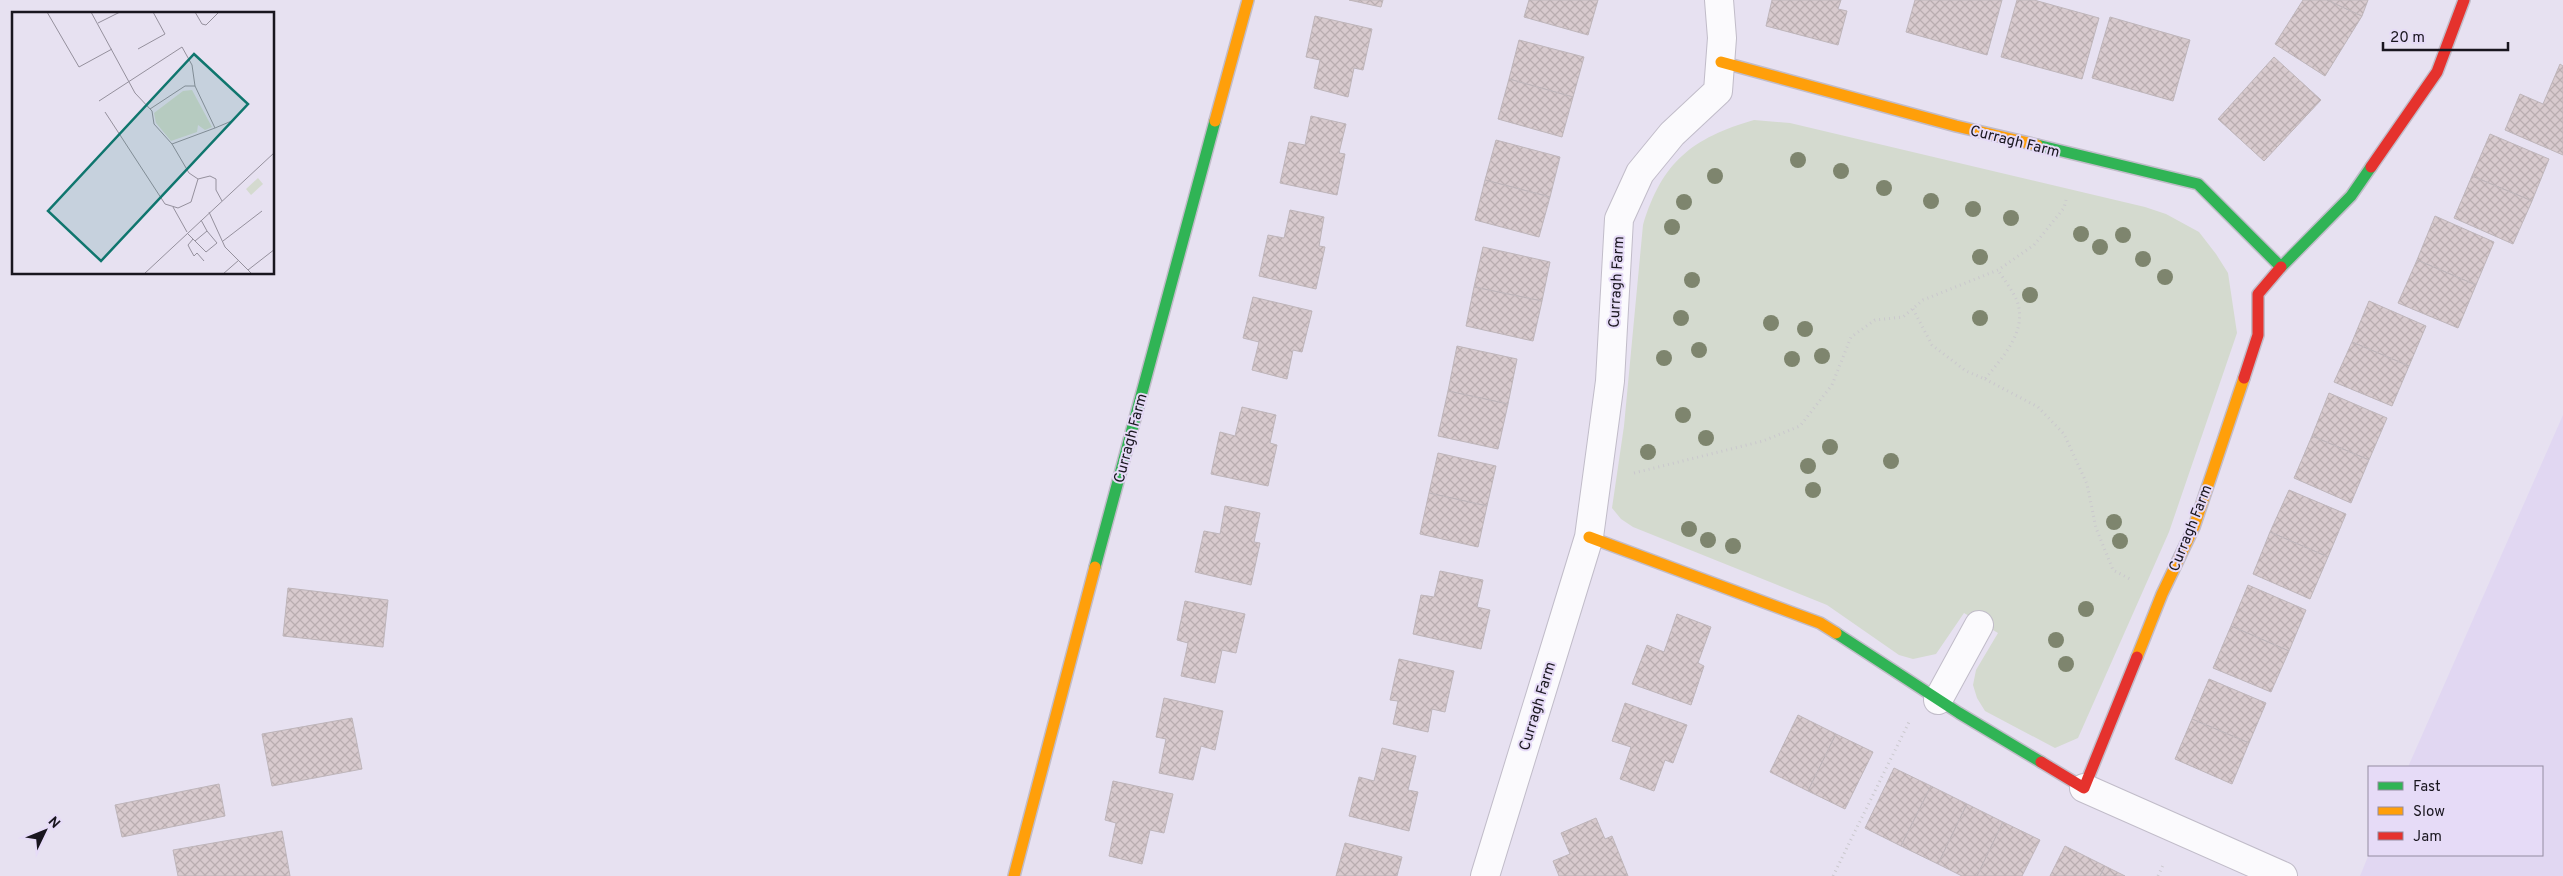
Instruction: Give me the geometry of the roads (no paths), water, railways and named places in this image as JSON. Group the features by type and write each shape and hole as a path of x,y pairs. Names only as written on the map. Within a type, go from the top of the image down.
{"street":[{"name":"Curragh Farm","path":"1014,876 1016,862 1248,0"},
{"name":"Curragh Farm","path":"1485,876 1589,537 1610,381 1620,219 1640,173 1672,134 1718,91 1722,38 1719,0"},
{"name":"Curragh Farm","path":"2084,788 2162,594 2194,527 2258,335 2258,294 2281,266 2351,196 2438,72 2464,0"},
{"name":"Curragh Farm","path":"1721,62 1965,129 2198,184 2281,266"},
{"path":"1589,537 1820,623 1931,695 2084,788 2283,876"},
{"path":"1931,695 1979,625"}]}
